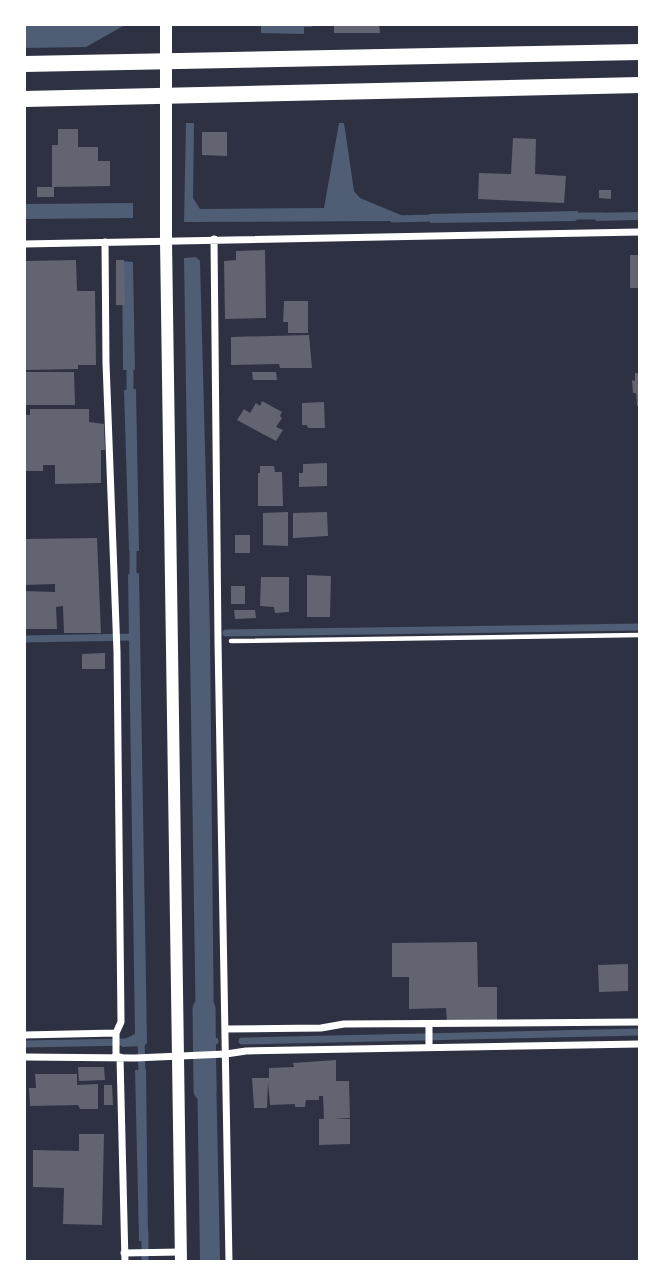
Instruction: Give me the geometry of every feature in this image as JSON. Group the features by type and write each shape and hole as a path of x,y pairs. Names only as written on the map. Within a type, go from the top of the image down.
{"highway":[{"path":"24,64 639,52"},
{"path":"24,99 639,85"}],"street":[{"path":"105,242 106,363 116,632 121,1022 116,1036 116,1047 125,1257 136,1253 154,1253 181,1257 166,241 166,24"},
{"path":"24,244 639,232"},
{"path":"214,239 226,1030 222,1054 229,1262"},
{"path":"226,1030 321,1028 344,1024 429,1027 639,1022"},
{"path":"429,1027 429,1044"},
{"path":"24,1035 116,1036"},
{"path":"24,1057 149,1058 246,1051 429,1044 639,1044"}],"path":[{"path":"218,641 639,635"}],"water":[{"path":"313,24 312,27 304,27 304,34 261,33 261,25"},
{"path":"24,25 125,25 86,47 25,48"},
{"path":"186,123 194,123 193,198 200,209 324,208 339,123 344,123 354,191 360,198 403,216 402,221 184,222"},
{"path":"133,203 133,218 25,219 25,204"},
{"path":"578,211 578,219 575,221 430,223 429,214"},
{"path":"639,212 639,220 596,221 592,213"},
{"path":"196,257 200,261 210,634 214,1039 196,1039 184,258"},
{"path":"122,261 133,262 135,370 123,370"},
{"path":"136,389 139,551 129,551 124,390"},
{"path":"139,573 147,1043 144,1046 122,1047 122,1040 135,1034 128,574"},
{"path":"209,1062 216,1069 220,1261 200,1261 197,1064"},
{"path":"146,1069 148,1241 139,1241 135,1070"}],"building":[{"path":"334,24 379,24 380,33 334,33"},
{"path":"58,129 78,129 78,147 98,147 98,161 110,161 110,186 52,187 52,145 58,145"},
{"path":"202,132 227,132 227,156 202,155"},
{"path":"513,138 536,139 535,174 566,176 564,203 478,199 479,173 511,174"},
{"path":"37,187 54,187 54,197 37,197"},
{"path":"599,190 611,190 611,199 599,198"},
{"path":"265,250 266,318 225,319 224,261 236,260 236,251"},
{"path":"630,255 640,255 640,288 630,288"},
{"path":"76,260 77,291 95,291 96,365 78,365 78,369 24,370 24,261"},
{"path":"116,260 124,260 125,305 116,305"},
{"path":"284,301 308,301 308,333 288,333 288,322 283,322"},
{"path":"309,335 312,368 280,368 279,364 231,365 231,337"},
{"path":"24,372 74,372 75,405 24,405"},
{"path":"252,372 276,372 277,380 253,380"},
{"path":"635,373 640,373 640,406 637,406 636,393 633,393 632,380 635,381"},
{"path":"262,401 282,412 282,418 276,427 283,430 276,441 237,420 244,409 250,413 256,403 260,406"},
{"path":"324,402 325,428 308,428 307,425 302,425 302,403"},
{"path":"30,409 89,409 89,422 104,424 105,450 101,450 101,483 55,484 55,465 43,465 43,471 24,471 24,415 30,415"},
{"path":"327,463 327,486 299,487 299,473 303,473 303,464"},
{"path":"260,466 274,466 275,472 282,472 283,506 258,506"},
{"path":"288,512 288,546 263,545 263,513"},
{"path":"327,512 328,536 293,538 293,513"},
{"path":"235,535 250,535 250,553 235,553"},
{"path":"97,538 101,633 64,633 63,606 56,607 57,629 24,629 24,591 55,592 55,584 24,585 24,539"},
{"path":"307,575 331,576 330,617 307,617"},
{"path":"261,577 289,577 289,612 275,613 274,607 260,606"},
{"path":"231,586 245,586 245,604 231,604"},
{"path":"234,610 255,610 256,618 235,619"},
{"path":"105,653 105,669 82,669 82,654"},
{"path":"477,942 478,987 497,987 497,1020 447,1021 446,1008 409,1009 409,977 392,977 392,943"},
{"path":"628,964 628,991 599,992 598,965"},
{"path":"336,1060 336,1081 349,1081 350,1118 333,1119 350,1119 350,1144 319,1145 319,1119 324,1119 323,1096 319,1096 319,1100 306,1100 305,1107 295,1107 295,1104 270,1105 268,1082 267,1108 254,1108 252,1078 269,1078 269,1068 294,1067 293,1063"},
{"path":"78,1067 104,1067 105,1080 79,1081"},
{"path":"35,1074 77,1074 77,1085 98,1084 98,1109 80,1109 78,1105 30,1106 29,1088 36,1088"},
{"path":"104,1085 112,1085 113,1105 104,1105"},
{"path":"79,1134 104,1134 102,1225 63,1224 64,1188 33,1187 33,1150 79,1151"}],"waterway":[{"path":"568,216 602,216"},
{"path":"393,219 437,218"},
{"path":"130,362 130,399"},
{"path":"133,544 133,581"},
{"path":"226,633 640,627"},
{"path":"24,639 134,637"},
{"path":"204,1009 205,1090"},
{"path":"242,1041 640,1032"},
{"path":"141,1037 142,1078"},
{"path":"205,1041 215,1041"},
{"path":"24,1044 130,1042"},
{"path":"145,1233 145,1262"}]}
